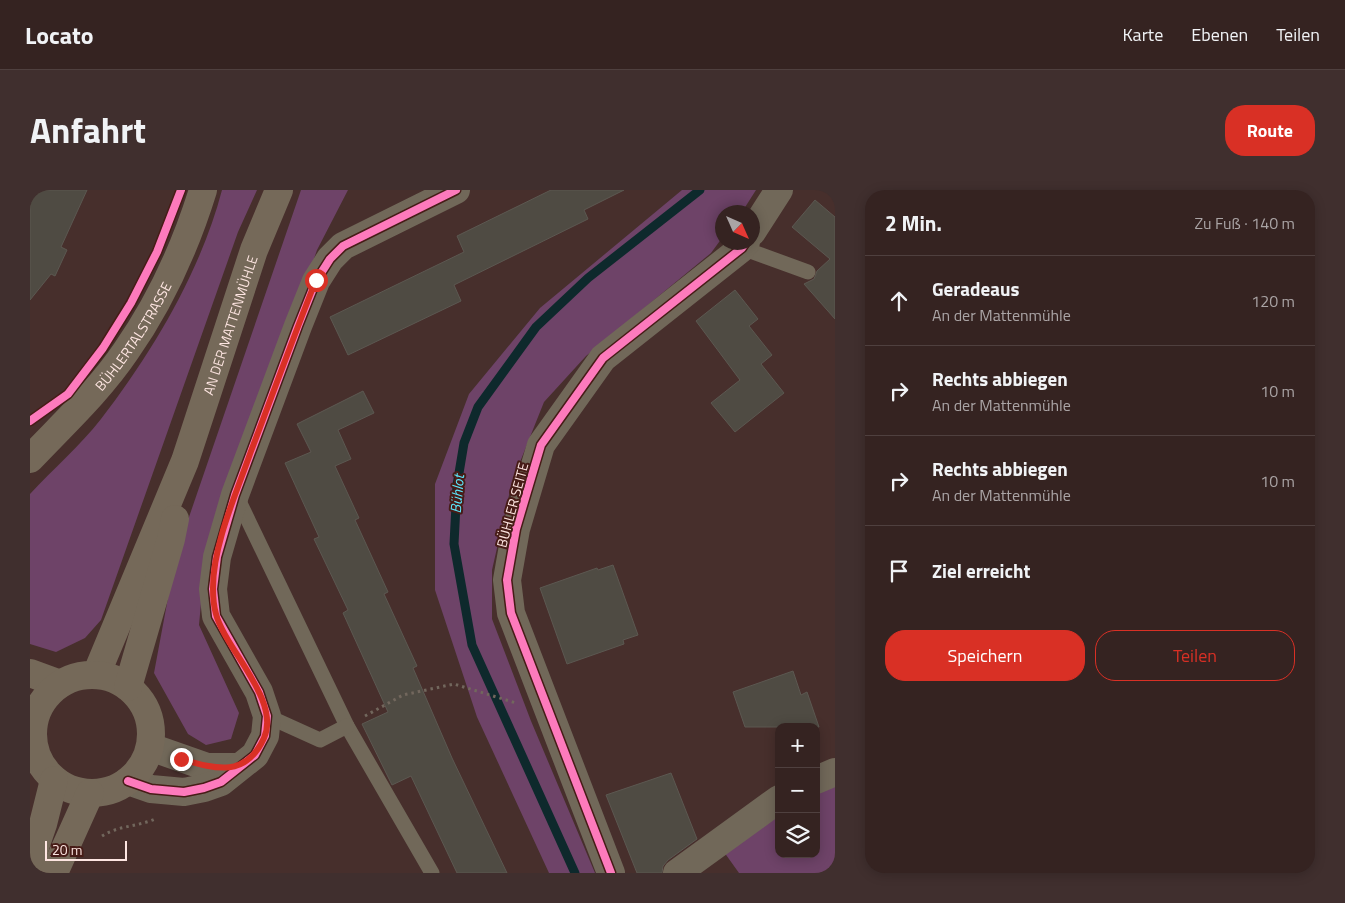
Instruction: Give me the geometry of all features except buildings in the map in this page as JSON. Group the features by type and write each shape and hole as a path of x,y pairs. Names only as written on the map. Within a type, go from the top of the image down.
{"main road":[{"name":"BÜHLERTALSTRASSE","path":"30,459 101,383 126,351 181,255 203,190"},
{"name":"AN DER MATTENMÜHLE","path":"96,675 185,461 254,250 279,190"},
{"name":"AN DER MATTENMÜHLE","path":"128,687 171,539 185,461"},
{"path":"30,673 60,684"},
{"path":"96,675 113,678 128,687 143,704 151,724 150,747 142,766 128,781 110,791 90,793 71,790 54,780 40,763 33,742 32,716 44,699 60,684 78,676 96,675"},
{"path":"30,862 43,824 54,780"},
{"path":"54,873 90,793"}],"street":[{"path":"128,781 151,789 184,792 221,782 255,754 265,736 267,716 258,692 216,616 213,589 217,557 235,495 316,280 330,258 343,246 456,190"},
{"name":"BÜHLER SEITE","path":"760,221 780,190"},
{"name":"BÜHLER SEITE","path":"612,873 511,614 507,580 516,529 541,445 602,358 736,250"},
{"path":"150,747 207,766 238,767"},
{"path":"820,778 835,772"},
{"path":"677,873 775,802"}],"lane":[{"path":"760,248 808,272"},
{"path":"235,495 347,726 432,873"},
{"path":"267,716 320,740 347,726"}],"path":[{"path":"347,726 403,695 426,688 454,684 517,704"}],"shaded area":[{"path":"222,190 257,190 238,232 101,620 85,638 56,652 30,644 30,494 101,419 156,339 188,281 213,220"},
{"path":"301,190 348,190 317,250 203,581 199,625 239,713 231,739 206,745 188,734 154,673 176,555"},
{"path":"682,190 756,190 746,205 715,205 715,248 711,253 586,356 544,402 512,482 492,570 492,619 531,721 595,873 549,873 477,717 435,590 435,484 469,394 540,308"},
{"path":"835,769 835,873 739,873 724,852 775,811 775,858 820,858 820,776"}],"waterway":[{"name":"Bühlot","path":"575,873 472,645 454,544 457,485 464,443 478,407 536,327 588,278 700,190"}],"cycle path":[{"path":"30,421 68,394 103,348 131,303 157,252 181,190"},
{"path":"128,781 151,789 184,792 204,788 221,782 255,755 265,736 267,716 259,692 216,616 213,589 217,557 235,495 316,281 330,259 343,246 456,190"},
{"path":"611,873 511,613 507,580 516,529 541,445 603,358 739,250"}],"route":[{"path":"181,759 207,766 238,767 255,754 265,736 267,716 258,692 216,616 213,589 217,557 235,495 316,280"}]}
